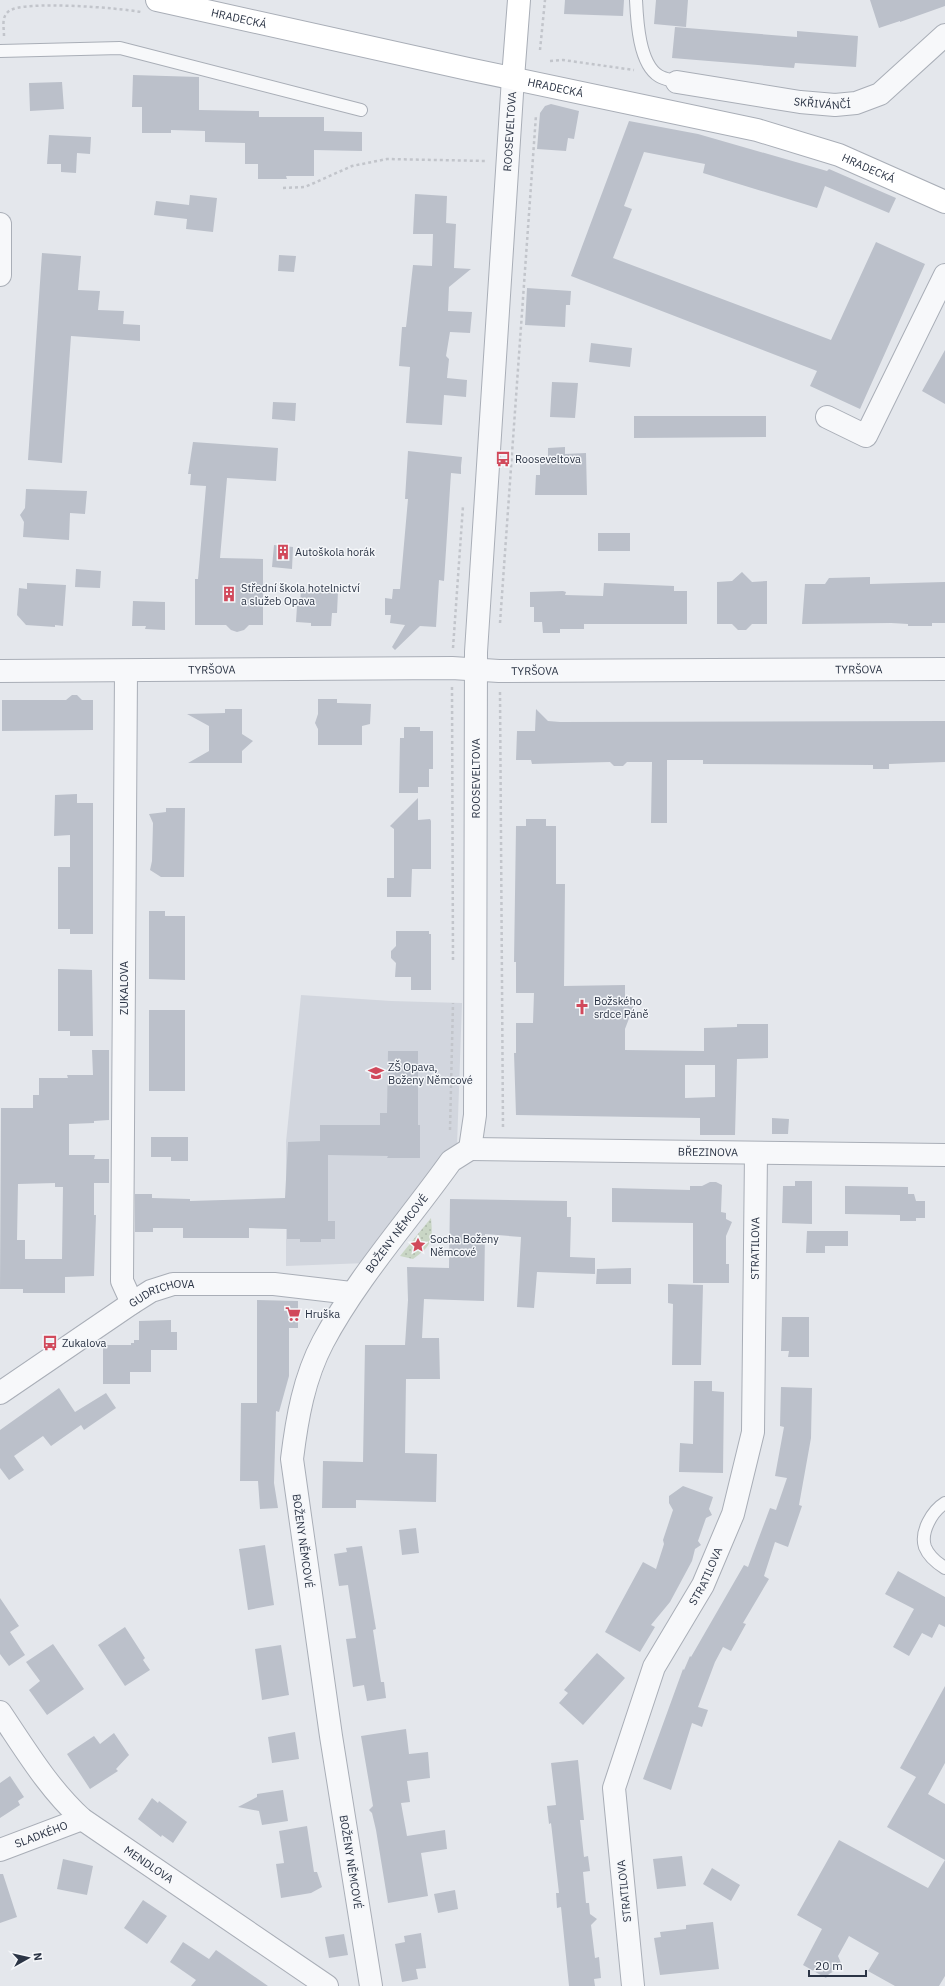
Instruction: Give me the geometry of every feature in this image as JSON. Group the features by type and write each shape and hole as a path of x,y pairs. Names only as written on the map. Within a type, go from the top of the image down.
{"main road":[{"name":"HRADECKÁ","path":"157,0 513,78 719,121 797,140 855,161 945,202"},
{"name":"ROOSEVELTOVA","path":"513,78 519,0"}],"street":[{"name":"SKŘIVÁNČÍ","path":"677,82 800,102 835,105 856,103 880,94 945,35"},
{"name":"ROOSEVELTOVA","path":"470,1149 475,1115 476,669 513,78"},
{"path":"0,224 0,275"},
{"path":"827,417 866,436 945,275"},
{"name":"TYRŠOVA","path":"0,671 452,668 499,671 945,669"},
{"name":"ZUKALOVA","path":"126,671 122,1281 132,1303"},
{"name":"BŘEZINOVA","path":"470,1149 945,1155"},
{"name":"BOŽENY NĚMCOVÉ","path":"371,1986 332,1736 292,1459 298,1414 306,1383 323,1343 351,1294 451,1161 470,1149"},
{"name":"STRATILOVA","path":"633,1986 614,1788 654,1667 703,1585 733,1514 753,1432 756,1153"},
{"name":"GUDRICHOVA","path":"0,1394 132,1303 151,1291 173,1284 274,1284 351,1294"},
{"name":"MENDLOVA","path":"0,1712 44,1778 82,1819 327,1986"},
{"name":"SLADKÉHO","path":"0,1850 82,1819"}],"lane":[{"path":"636,0 638,32 650,66 658,75 677,82"},
{"path":"0,51 120,48 361,110"},
{"path":"945,1503 933,1513 926,1528 924,1539 926,1548 934,1560 945,1568"}],"path":[{"path":"540,50 545,0"},
{"path":"550,60 563,60 631,70 642,69 650,66"},
{"path":"500,624 536,115"},
{"path":"283,188 296,188 311,185 339,171 387,159 487,161"},
{"path":"452,668 453,962"},
{"path":"500,688 503,1149"},
{"path":"450,1130 453,1001"}],"shaded area":[{"name":"ZŠ Opava, Boženy Němcové","path":"301,995 391,1001 462,1003 457,1146 367,1263 286,1266 286,1142"}],"green space":[{"path":"431,1218 432,1232 428,1246 413,1259 400,1256"}],"building":[{"path":"565,0 624,0 623,16 564,14"},
{"path":"656,0 688,0 686,27 654,24"},
{"path":"870,0 945,0 945,6 879,28"},
{"path":"675,27 797,37 797,31 858,36 856,67 795,63 794,68 672,58"},
{"path":"133,75 199,77 199,110 259,111 259,117 324,117 324,131 362,132 362,151 314,150 314,176 286,176 287,179 258,179 258,164 245,164 245,143 205,142 205,131 171,130 171,133 142,133 142,107 132,107"},
{"path":"62,82 64,109 30,111 29,83"},
{"path":"551,104 579,111 574,139 568,138 566,151 537,149 540,113 545,106"},
{"path":"629,121 698,134 827,171 829,169 896,198 889,213 825,186 817,208 703,173 705,164 644,152 624,206 632,209 613,258 831,340 876,242 925,264 860,409 810,386 817,371 571,276"},
{"path":"49,135 91,137 90,154 77,153 76,173 61,172 61,164 47,164"},
{"path":"415,194 447,196 446,223 456,224 454,268 471,269 449,287 448,311 472,312 470,333 450,332 446,356 449,359 447,378 467,380 466,397 444,395 442,425 406,423 410,367 399,366 402,327 406,327 413,265 432,266 433,234 413,234"},
{"path":"190,195 217,198 213,232 186,229 187,219 154,215 156,201 189,205"},
{"path":"42,253 81,256 78,290 100,291 98,310 124,311 123,324 140,325 140,341 71,336 62,463 28,460"},
{"path":"279,255 296,256 294,272 278,271"},
{"path":"527,288 571,291 570,305 566,305 565,327 525,325"},
{"path":"591,343 632,348 630,367 589,362"},
{"path":"945,350 945,404 922,391"},
{"path":"552,382 578,383 575,418 550,417"},
{"path":"273,402 296,403 295,421 272,419"},
{"path":"634,416 766,416 766,437 634,438"},
{"path":"193,442 278,448 276,481 227,478 220,558 263,559 263,625 249,625 244,630 237,632 231,630 226,625 195,625 195,579 198,579 206,486 190,485 191,474 188,474"},
{"path":"565,447 565,454 586,453 587,495 535,495 536,475 540,475 540,460 548,460 548,448"},
{"path":"408,451 462,457 461,474 451,473 444,581 439,580 436,627 420,626 395,650 392,647 405,625 390,623 391,615 385,615 385,598 392,599 393,589 400,589 408,499 405,499"},
{"path":"26,489 87,491 85,514 70,513 69,540 23,537 24,522 20,515 25,508"},
{"path":"598,533 630,533 630,551 598,551"},
{"name":"Autoškola horák","path":"274,545 293,547 292,569 272,567"},
{"path":"76,569 101,571 100,588 75,587"},
{"path":"742,572 752,582 767,581 767,624 752,624 746,630 738,630 732,624 717,624 717,582 732,581"},
{"path":"870,577 870,584 945,582 945,623 932,623 932,626 908,626 908,624 891,623 802,624 805,584 825,584 829,578"},
{"path":"27,583 66,585 63,626 55,625 55,627 26,625 17,615 19,588 27,589"},
{"path":"604,583 674,586 674,591 687,591 687,624 584,624 584,629 560,629 560,633 543,633 542,622 534,622 534,607 530,607 530,592 563,591 566,592 565,595 603,596"},
{"path":"301,590 338,591 337,613 332,613 331,626 311,626 311,623 296,622 297,606 300,606"},
{"path":"133,601 165,602 165,630 145,629 146,626 132,626"},
{"path":"72,695 77,695 82,700 93,700 93,730 2,731 2,700 66,700"},
{"path":"318,699 337,699 337,703 371,704 370,724 362,726 362,745 318,745 318,729 315,723 318,714"},
{"path":"225,709 242,709 242,734 253,741 242,751 242,763 188,763 209,751 209,726 187,714 225,713"},
{"path":"536,709 548,721 560,722 945,721 945,762 889,764 889,769 873,769 873,765 703,764 703,760 667,760 667,823 651,823 652,762 627,762 623,766 614,766 610,762 532,764 531,760 516,760 517,731 535,731"},
{"path":"404,727 420,727 420,731 433,731 433,769 429,769 429,787 418,787 418,793 399,793 400,738 404,738"},
{"path":"77,794 77,803 93,803 93,934 70,934 70,929 58,929 58,867 70,867 70,835 54,836 55,795"},
{"path":"418,798 418,820 430,819 431,821 431,869 412,869 411,897 387,897 387,878 394,878 394,829 390,826"},
{"path":"166,808 185,808 184,877 161,877 150,870 152,861 153,823 149,814 166,812"},
{"path":"526,819 546,819 546,826 556,826 556,884 565,884 564,986 625,985 625,1005 636,1000 625,1029 625,1050 704,1051 704,1028 737,1027 737,1024 768,1024 768,1058 737,1059 735,1135 700,1135 700,1118 516,1115 514,1053 516,1053 516,1023 533,1023 534,993 516,993 516,962 514,962 516,826 526,826","holes":["685,1065 715,1065 715,1097 685,1098"]},
{"path":"149,911 165,911 165,916 185,916 185,980 149,979"},
{"path":"396,931 429,931 429,934 431,934 431,990 411,990 411,977 395,977 396,963 391,958 391,951 396,946"},
{"path":"58,969 92,970 93,1036 70,1036 70,1031 58,1031"},
{"path":"149,1010 185,1010 185,1091 149,1091"},
{"path":"92,1050 109,1050 109,1120 94,1121 94,1123 69,1124 69,1155 95,1155 94,1159 109,1159 109,1183 94,1183 94,1215 96,1215 94,1276 65,1277 65,1293 23,1293 23,1289 0,1289 1,1108 33,1108 33,1095 39,1095 39,1078 68,1078 67,1075 93,1075","holes":["55,1183 55,1187 63,1187 62,1259 25,1259 25,1240 17,1240 18,1184"]},
{"path":"388,1051 418,1051 418,1125 420,1125 420,1158 328,1155 328,1221 335,1221 335,1239 321,1239 321,1242 300,1242 300,1239 287,1239 287,1229 249,1228 249,1238 183,1238 183,1228 153,1228 153,1232 135,1232 135,1194 152,1194 152,1198 190,1199 190,1201 285,1198 288,1142 320,1141 320,1125 380,1125 380,1113 387,1113"},
{"path":"772,1118 789,1119 788,1134 772,1134"},
{"path":"151,1137 188,1137 188,1161 171,1161 171,1157 151,1157"},
{"path":"795,1181 812,1181 812,1224 782,1223 783,1186 795,1186"},
{"path":"710,1182 716,1182 722,1185 721,1212 726,1213 726,1219 732,1222 726,1236 726,1264 729,1264 729,1283 693,1283 693,1223 612,1222 612,1188 690,1190 690,1186 702,1186"},
{"path":"845,1186 908,1187 908,1194 914,1194 916,1201 925,1201 925,1218 916,1218 916,1221 900,1221 900,1215 845,1214"},
{"path":"450,1199 567,1201 567,1217 571,1217 570,1257 595,1258 595,1274 537,1272 534,1308 517,1307 521,1237 485,1234 484,1301 424,1299 422,1338 439,1338 440,1379 406,1379 405,1453 437,1454 436,1502 356,1500 356,1508 322,1508 323,1461 363,1462 365,1345 405,1345 408,1300 407,1267 449,1268"},
{"path":"807,1231 848,1231 848,1246 825,1246 825,1253 806,1253"},
{"path":"631,1268 631,1284 596,1284 597,1269"},
{"path":"668,1284 703,1285 701,1365 672,1365 673,1304 668,1303"},
{"path":"257,1300 298,1301 298,1328 289,1328 289,1376 279,1412 276,1411 274,1483 278,1508 260,1509 258,1481 240,1481 241,1403 257,1403"},
{"path":"782,1317 809,1317 809,1357 788,1357 789,1351 781,1351"},
{"path":"171,1320 171,1332 177,1332 177,1350 151,1350 151,1372 130,1372 130,1384 103,1384 103,1345 131,1345 131,1343 134,1343 134,1340 139,1340 139,1321"},
{"path":"694,1381 712,1381 712,1391 724,1392 723,1473 679,1472 680,1443 693,1444"},
{"path":"781,1387 812,1388 811,1438 799,1505 802,1506 788,1547 775,1542 764,1576 769,1579 743,1623 746,1624 731,1651 723,1647 715,1662 698,1707 708,1710 702,1727 692,1723 671,1790 643,1779 683,1669 684,1670 690,1656 691,1657 744,1565 748,1567 770,1508 776,1510 787,1478 775,1476 784,1427 780,1426"},
{"path":"59,1388 75,1412 106,1393 116,1408 84,1430 81,1425 51,1446 43,1436 14,1456 24,1470 9,1480 0,1468 0,1430"},
{"path":"683,1486 713,1497 709,1509 712,1515 706,1518 698,1541 701,1545 695,1549 692,1561 670,1602 651,1625 655,1627 640,1652 605,1632 643,1562 656,1569 664,1544 663,1540 673,1510 669,1503 669,1496"},
{"path":"416,1528 419,1553 402,1555 399,1530"},
{"path":"265,1545 274,1605 248,1610 239,1549"},
{"path":"362,1546 376,1629 373,1630 381,1682 384,1682 386,1698 367,1701 364,1685 353,1687 346,1639 356,1638 348,1585 339,1586 334,1554 347,1552 346,1548"},
{"path":"898,1571 945,1597 945,1627 939,1624 932,1638 922,1633 909,1656 893,1647 914,1609 885,1594"},
{"path":"0,1598 19,1626 10,1632 25,1655 9,1666 0,1654"},
{"path":"125,1627 145,1658 143,1660 150,1670 125,1686 98,1645"},
{"path":"53,1644 84,1689 47,1715 29,1690 40,1681 26,1662"},
{"path":"281,1645 289,1695 262,1700 255,1649"},
{"path":"597,1653 625,1678 583,1725 559,1703 568,1693 564,1690"},
{"path":"945,1686 945,1763 928,1794 945,1804 945,1860 887,1827 916,1777 900,1768"},
{"path":"406,1729 409,1754 428,1752 430,1778 407,1781 410,1802 401,1803 407,1836 445,1830 447,1849 421,1853 428,1896 388,1903 376,1830 372,1813 369,1810 373,1806 361,1736"},
{"path":"295,1732 299,1759 272,1763 268,1737"},
{"path":"114,1733 129,1755 116,1769 118,1771 90,1789 67,1754 94,1736 100,1744"},
{"path":"578,1760 584,1820 580,1820 584,1857 588,1856 590,1871 583,1872 586,1903 589,1903 590,1914 597,1919 591,1925 595,1958 599,1957 601,1978 594,1979 595,1986 569,1986 561,1907 557,1908 556,1893 559,1893 551,1823 549,1824 547,1806 556,1805 551,1763"},
{"path":"10,1776 24,1797 18,1801 20,1805 0,1818 0,1783"},
{"path":"283,1790 288,1821 262,1825 259,1811 238,1807 257,1797 257,1794"},
{"path":"152,1798 158,1803 159,1801 187,1822 173,1843 162,1835 161,1837 138,1819"},
{"path":"307,1826 314,1872 317,1872 322,1887 311,1893 281,1898 276,1864 284,1863 279,1831"},
{"path":"839,1840 928,1888 945,1860 945,1976 939,1986 895,1986 868,1971 879,1953 849,1936 838,1956 841,1963 838,1969 829,1974 826,1978 803,1965 822,1929 797,1915"},
{"path":"682,1856 686,1886 657,1889 653,1859"},
{"path":"63,1859 93,1866 87,1895 57,1889"},
{"path":"712,1868 740,1885 731,1901 703,1884"},
{"path":"0,1874 3,1874 17,1917 0,1923"},
{"path":"455,1890 458,1909 438,1913 434,1894"},
{"path":"143,1900 167,1916 147,1944 124,1928"},
{"path":"713,1922 719,1969 660,1975 654,1938 661,1937 660,1932 686,1929 686,1925"},
{"path":"421,1933 426,1968 416,1969 418,1979 402,1982 395,1944 405,1942 404,1936"},
{"path":"344,1934 348,1955 329,1958 325,1937"},
{"path":"183,1942 209,1959 216,1950 268,1986 191,1986 196,1980 170,1962"}],"place":[{"name":"Rooseveltova","path":"503,459"},
{"name":"Autoškola horák","path":"283,552"},
{"name":"Střední škola hotelnictví a služeb Opava","path":"229,594"},
{"name":"Božského srdce Páně","path":"582,1007"},
{"name":"ZŠ Opava, Boženy Němcové","path":"376,1073"},
{"name":"Socha Boženy Němcové","path":"418,1245"},
{"name":"Hruška","path":"293,1314"},
{"name":"Zukalova","path":"50,1343"}]}
